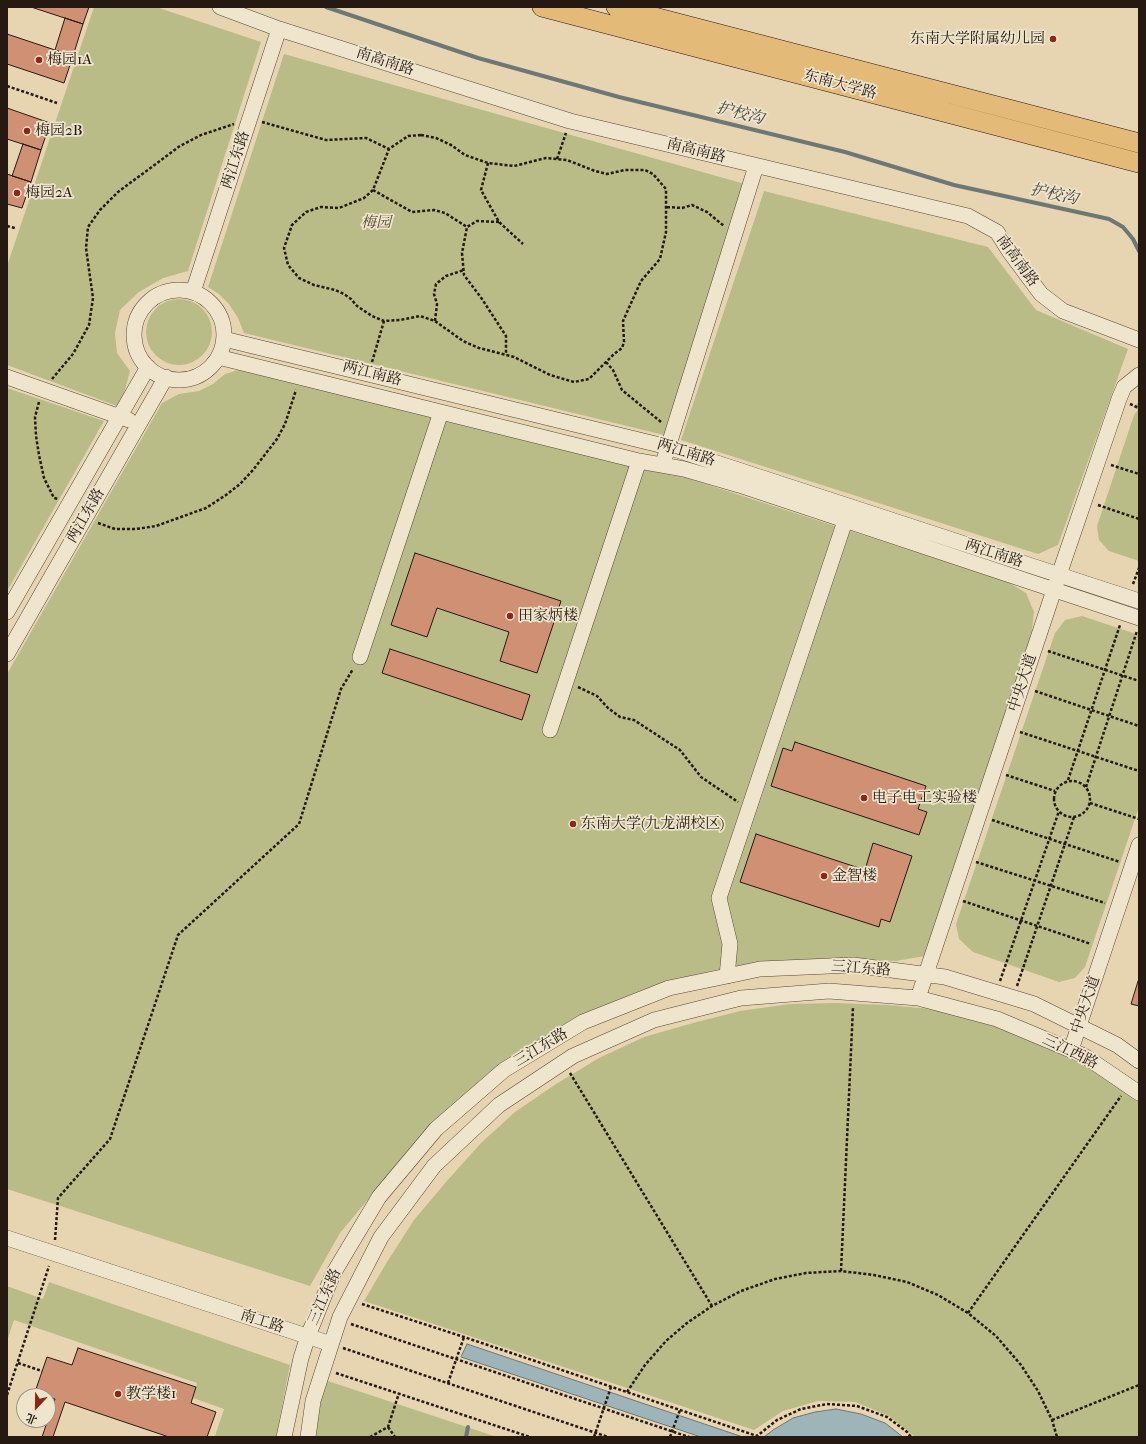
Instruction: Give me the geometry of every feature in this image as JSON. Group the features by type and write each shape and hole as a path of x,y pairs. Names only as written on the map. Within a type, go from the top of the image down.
{"main road":[{"name":"东南大学路","path":"542,7 1139,163"},
{"name":"东南大学路","path":"616,7 1139,143"}],"street":[{"name":"南高南路","path":"220,7 279,29 570,121 968,216 997,232 1009,251 1041,294 1063,311 1139,340"},
{"name":"两江东路","path":"193,292 279,29"},
{"path":"662,465 756,166"},
{"path":"179,289 193,292 207,299 217,310 223,324 224,339 221,353 212,366 200,375 186,379 171,379 157,374 148,367 137,352 134,338 135,323 141,310 151,299 164,292 179,289"},
{"name":"两江南路","path":"224,339 668,446 1139,601"},
{"name":"两江南路","path":"218,357 639,461 684,469 739,485 1139,618"},
{"name":"两江东路","path":"7,612 148,367"},
{"path":"355,391 365,373"},
{"name":"中央大道","path":"918,998 1035,646 1124,387 1139,375"},
{"path":"7,377 139,423"},
{"name":"两江东路","path":"7,654 166,377"},
{"path":"516,430 520,410"},
{"path":"360,657 441,412"},
{"path":"550,730 639,461"},
{"path":"727,976 730,944 718,898 845,521 842,504"},
{"name":"中央大道","path":"1071,1050 1139,845"},
{"name":"三江东路","path":"284,1437 301,1358 308,1336 333,1274 379,1197 436,1129 504,1070 583,1022 669,988 760,969 853,965 945,977 1005,995"},
{"name":"三江东路","path":"308,1437 313,1401 339,1320 380,1238 434,1166 499,1105 563,1062 573,1056 654,1020 740,998 829,991 918,998 997,1019"},
{"name":"三江西路","path":"1005,995 1034,1004 1079,1026 1117,1046 1139,1061"},
{"path":"631,1003 642,1025"},
{"name":"三江西路","path":"997,1019 1086,1057 1134,1089"},
{"path":"535,1052 549,1072"},
{"path":"405,1165 424,1179"},
{"name":"南工路","path":"7,1238 331,1344"}],"path":[{"path":"7,86 57,103"},
{"path":"68,506 54,498 44,478 36,436 35,417 43,390 73,354 89,325 93,298 86,248 88,227 100,210 118,192 180,146 201,135 250,118 326,140 366,138 389,149"},
{"path":"557,160 570,121"},
{"path":"422,135 436,138 465,155 488,163 514,166 546,158 566,160 607,174 625,170 645,170 654,174 666,189 666,232 660,259 641,281 624,321 624,342 622,348 589,379 574,382 550,375 506,355 479,348 463,341 435,321 420,316 400,320 384,320 372,316 357,306 351,298 344,294 335,290 314,285 299,278 288,265 284,248 292,225 306,212 321,207 339,208 364,198 373,190 389,149 408,136 422,135"},
{"path":"488,163 481,190 499,222 524,244"},
{"path":"373,190 412,212 434,210 445,213 467,227"},
{"path":"667,207 682,208 692,205 707,212 735,235"},
{"path":"499,222 477,221 467,227 462,253 464,275 482,299 506,336 506,355"},
{"path":"7,226 15,228"},
{"path":"435,321 438,304 434,294 436,284 446,276 464,270"},
{"path":"365,373 372,358 384,320"},
{"path":"606,362 613,370 622,390 673,432"},
{"path":"85,519 115,529 136,529 156,526 201,510 226,495 240,484 253,470 277,440 285,424 300,377"},
{"path":"1098,461 1139,474"},
{"path":"1084,501 1139,519"},
{"path":"1068,780 1124,613"},
{"path":"1086,787 1139,625"},
{"path":"1035,646 1139,681"},
{"path":"7,1394 54,1253 58,1198 110,1139 178,936 299,824 341,689 360,657"},
{"path":"567,680 584,691 597,696 608,708 620,717 634,720 680,750 701,777 748,809"},
{"path":"1022,686 1139,726"},
{"path":"1008,728 1139,771"},
{"path":"993,771 1055,791"},
{"path":"1068,780 1078,781 1086,787 1090,794 1090,802 1087,810 1080,816 1072,818 1059,812 1053,801 1055,791 1060,784 1068,780"},
{"path":"1090,802 1139,819"},
{"path":"1005,995 1021,921 1059,812"},
{"path":"978,816 1132,866"},
{"path":"1005,995 1037,926 1074,817"},
{"path":"964,858 1119,908"},
{"path":"951,897 1105,949"},
{"path":"841,1271 853,993"},
{"path":"563,1062 712,1306"},
{"path":"968,1313 1134,1089"},
{"path":"627,1392 645,1365 666,1341 687,1323 712,1306 741,1291 775,1279 806,1273 841,1271 874,1275 907,1282 938,1295 968,1313 996,1336 1022,1365 1038,1391 1052,1420 1057,1437"},
{"path":"348,1300 464,1337 756,1436 777,1420 801,1410 827,1404 857,1406 887,1417 911,1437"},
{"path":"339,1320 689,1437"},
{"path":"448,1383 464,1337"},
{"path":"331,1344 608,1437"},
{"path":"18,1363 42,1371"},
{"path":"323,1368 530,1437"},
{"path":"1052,1420 1139,1385"},
{"path":"594,1437 612,1387"},
{"path":"370,1437 388,1427 400,1394"},
{"path":"670,1437 680,1410"},
{"path":"388,1427 395,1437"},
{"path":"747,1437 749,1433"}],"green space":[{"path":"94,7 156,7 261,42 188,271 163,278 139,292 120,310 115,333 117,353 130,371 124,393 117,406 7,365 7,266"},
{"name":"梅园","path":"284,54 745,184 664,435 244,333 238,318 229,304 219,294 208,287"},
{"path":"764,191 988,247 1036,310 1128,349 1058,545 1038,554 681,440"},
{"path":"179,299 191,302 202,309 209,320 212,332 209,344 202,355 191,362 179,365 167,362 156,355 149,344 146,332 149,320 156,309 167,302"},
{"path":"242,369 684,477 1008,582 1026,593 1034,612 1031,638 925,956 896,961 858,959 798,962 715,970 630,995 583,1018 524,1053 380,1185 340,1233 310,1286 7,1189 7,674 162,403 179,394 199,391 213,384 225,374"},
{"path":"7,388 104,421 7,591"},
{"path":"1139,402 1139,561 1109,551 1099,540 1097,526 1134,415 1138,410 1133,407"},
{"path":"1082,616 1139,635 1139,807 1085,967 1075,978 1059,982 973,952 959,939 956,924 1055,633 1065,620"},
{"path":"836,1003 888,1005 931,1009 974,1019 1018,1034 1056,1050 1103,1077 1139,1101 1139,1437 915,1437 889,1416 855,1402 818,1401 783,1411 754,1430 364,1301 414,1220 446,1182 481,1143 515,1112 556,1084 599,1058 644,1037 740,1011 790,1004"},
{"path":"49,1282 290,1365 276,1437 215,1436 224,1409 193,1398 197,1383 14,1320 7,1341 7,1286 43,1299"},
{"path":"325,1380 497,1437 313,1437"}],"water":[{"path":"467,1344 743,1437 701,1437 461,1357"},
{"path":"836,1409 861,1414 885,1423 903,1437 764,1437 793,1418 815,1412"}],"building":[{"path":"31,7 89,7 83,24"},
{"path":"65,18 83,24 73,56 55,50"},
{"name":"梅园1A","path":"7,34 73,56 64,83 7,64"},
{"name":"梅园2B","path":"7,108 50,123 41,150 7,139"},
{"path":"23,144 41,150 31,182 12,176"},
{"name":"梅园2A","path":"7,174 31,182 22,208 7,204"},
{"name":"田家炳楼","path":"415,553 561,601 537,673 500,661 509,632 437,608 427,637 391,625"},
{"path":"390,649 530,695 522,720 382,673"},
{"name":"电子电工实验楼","path":"795,742 926,786 918,809 927,812 919,835 771,786 783,748 792,751"},
{"name":"金智楼","path":"756,834 865,870 873,843 912,856 890,922 881,919 879,927 740,882"},
{"path":"1139,978 1139,1006 1131,1004"},
{"name":"教学楼1","path":"78,1348 196,1387 191,1403 216,1412 207,1437 169,1437 65,1402 53,1437 42,1437 45,1428 56,1428 56,1388 36,1388 47,1357 72,1365"}],"waterway":[{"name":"护校沟","path":"326,7 478,58 619,97 845,152 954,185 1109,219 1123,227 1133,239 1139,251"},
{"path":"466,1437 468,1427"}],"place":[{"name":"东南大学附属幼儿园","path":"1053,39"},
{"name":"梅园1A","path":"39,60"},
{"name":"梅园2B","path":"27,131"},
{"name":"梅园2A","path":"17,193"},
{"name":"田家炳楼","path":"510,616"},
{"name":"电子电工实验楼","path":"864,798"},
{"name":"东南大学(九龙湖校区)","path":"573,824"},
{"name":"金智楼","path":"824,876"},
{"name":"教学楼1","path":"118,1394"}]}
